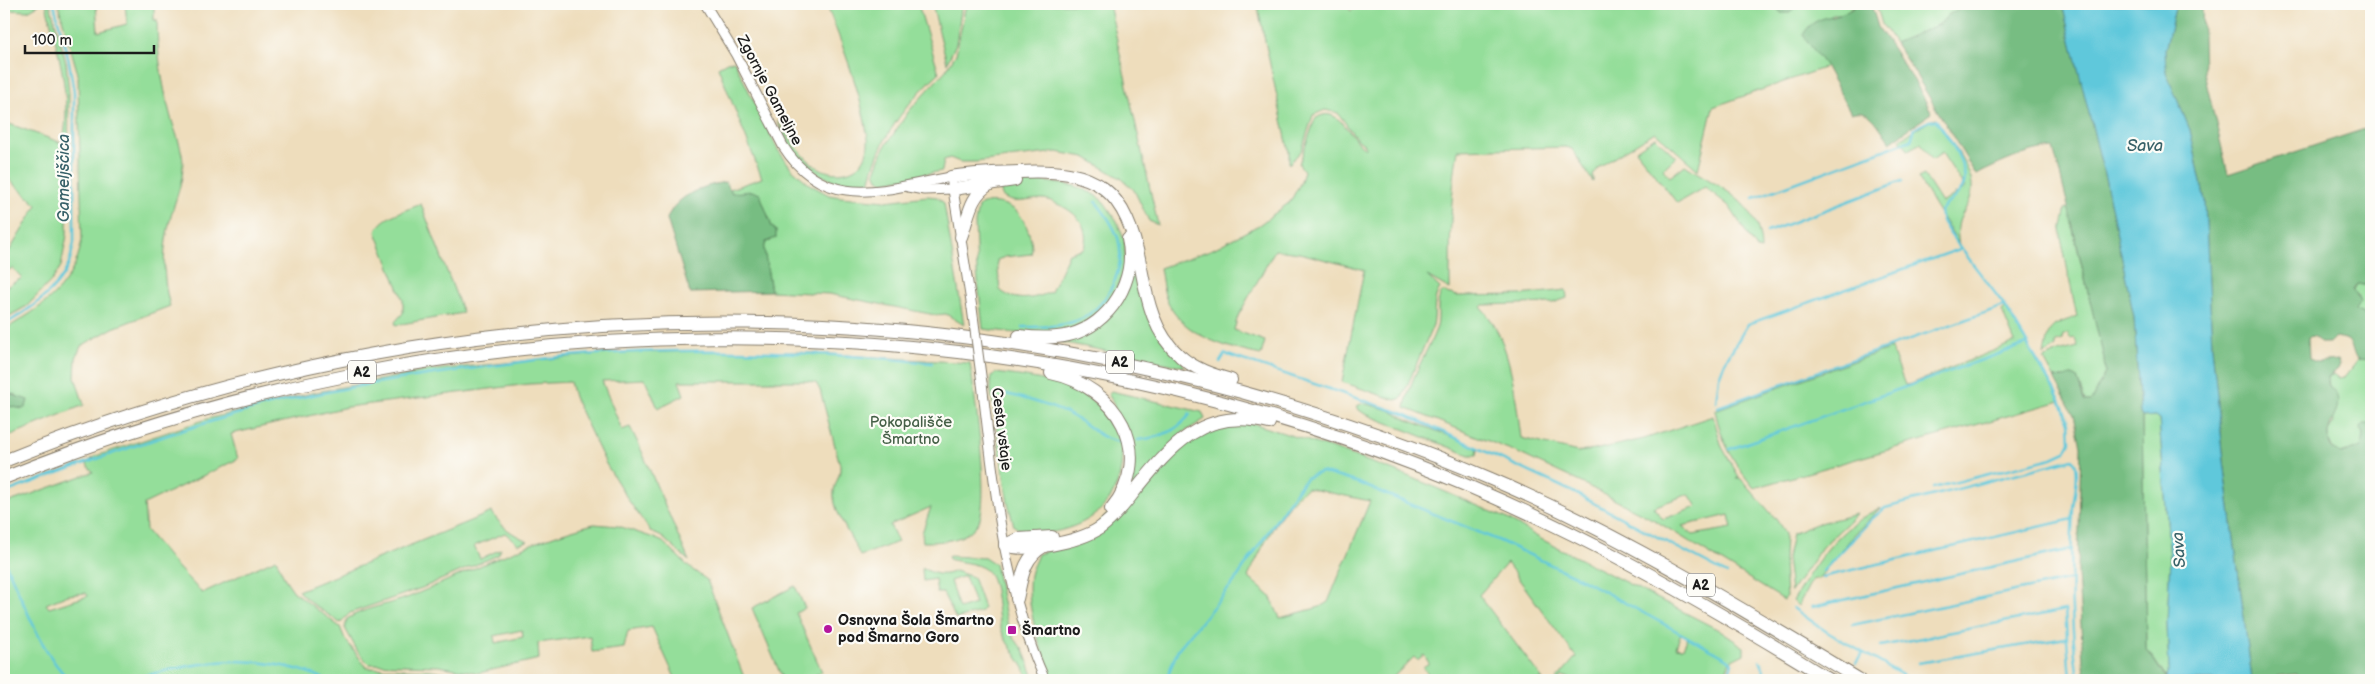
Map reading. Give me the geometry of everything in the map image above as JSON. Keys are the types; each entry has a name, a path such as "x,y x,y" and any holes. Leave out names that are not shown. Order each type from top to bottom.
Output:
{"highway":[{"path":"952,183 1054,171 1077,175 1099,186 1116,201 1130,224 1149,305 1155,322 1168,344 1192,365 1209,373 1249,385 1271,399"},
{"path":"952,183 992,183 1055,178 1074,181 1096,192 1109,202 1123,224 1129,243 1129,269 1123,287 1109,311 1097,322 1080,332 1046,338 996,333 966,336"},
{"path":"961,237 975,197 992,183"},
{"name":"A2","path":"4,461 110,422 222,388 338,361 454,340 586,327 712,321 854,326 966,336 1137,365 1271,399 1355,426 1443,459 1575,517 1691,579 1860,680"},
{"name":"A2","path":"4,478 98,442 241,399 392,366 505,350 615,340 687,337 782,338 901,345 1027,360 1169,388 1308,427 1429,470 1570,532 1692,597 1830,680"},
{"path":"1005,545 1018,538 1068,534 1093,524 1106,514 1119,498 1129,470 1130,455 1127,432 1110,405 1083,382 1044,371 1027,360"},
{"path":"1005,545 1019,549 1045,545 1079,538 1103,526 1169,451 1199,428 1217,422 1241,419 1256,420 1287,428 1308,427"},
{"path":"1017,599 1026,563 1035,551 1045,545"}],"street":[{"name":"Zgornje Gameljne","path":"705,4 732,48 783,146 792,161 806,174 822,184 841,190 875,191 908,187 924,182 952,183"},
{"name":"Cesta vstaje","path":"952,183 972,308 1005,545 1017,599 1030,644 1045,680"}],"green space":[{"path":"4,4 40,4 28,11 7,10 4,9"},
{"path":"46,4 50,4 66,63 69,94 67,235 61,266 53,279 27,306 4,319 4,288 22,278 13,268 4,272 4,245 10,250 37,205 4,175 4,122 62,143 65,127 65,91 59,55"},
{"path":"58,4 96,4 98,32 127,24 125,4 154,4 154,20 157,20 162,79 170,114 182,152 183,165 181,182 165,246 165,282 170,306 113,328 81,346 76,358 75,377 84,405 4,438 4,405 23,409 16,395 4,392 4,330 43,304 64,284 78,257 82,240 78,74"},
{"path":"831,4 918,4 939,73 915,97 895,123 879,152 869,184 865,185 834,181 810,168 792,148 777,121 805,157 823,170 834,173 851,171 862,163 866,155 868,139 862,107 849,63 827,6"},
{"path":"932,4 962,4 956,44 947,63"},
{"path":"966,4 1109,4 1158,225 1149,221 1134,190 1122,179 1085,157 1057,152 976,162 960,162 950,158 944,160 942,171 884,182 878,179 875,172 884,148 909,111 946,70 956,54"},
{"path":"1257,4 1345,4 1351,11 1357,4 1773,4 1781,13 1797,4 1857,4 1842,14 1831,14 1826,67 1713,107 1698,170 1655,132 1599,167 1593,176 1593,182 1572,149 1566,147 1458,150 1450,236 1450,289 1427,276 1440,288 1435,301 1433,325 1402,398 1395,400 1342,382 1364,270 1300,253 1275,250 1238,316 1234,330 1265,341 1261,355 1234,349 1195,332 1174,313 1167,301 1160,268 1213,249 1259,225 1290,202 1301,182 1304,171 1299,164 1315,119 1323,115 1337,118 1365,148 1365,145 1357,139 1338,113 1325,110 1313,115 1302,150 1289,164 1289,152"},
{"path":"1773,4 1797,4 1790,13 1781,13"},
{"path":"1857,4 1871,4 1878,27 1915,82 1932,113 1890,142 1869,115 1858,112 1851,113 1826,67 1803,35 1808,27 1815,22 1851,9"},
{"path":"1876,4 1967,4 1948,15 1940,24 1895,43 1882,24"},
{"path":"1967,4 2062,4 2106,182 2134,317 2140,413 2142,417 2146,648 2167,680 2084,680 2078,572 2081,446 2074,415 2054,378 2072,376 2077,378 2084,401 2091,401 2105,373 2104,358 2053,148 2023,155 1976,175 1895,43 1940,24 1948,15"},
{"path":"2176,4 2202,4 2204,73 2228,174 2371,127 2371,286 2357,284 2353,289 2360,302 2355,310 2371,317 2371,361 2357,360 2351,344 2342,338 2335,337 2329,343 2320,343 2314,336 2308,337 2309,359 2317,362 2338,360 2340,364 2338,369 2328,377 2328,385 2337,396 2338,402 2328,433 2332,449 2341,454 2361,447 2363,435 2361,428 2364,424 2371,424 2371,680 2300,680 2297,674 2277,676 2277,680 2252,680 2224,461 2212,347 2205,201 2190,130 2166,73 2165,50"},
{"path":"734,61 778,150 792,169 809,184 829,195 841,197 886,201 927,196 937,197 944,203 964,325 946,314 935,315 829,294 771,291 764,249 766,242 771,241 772,232 769,218 766,212 745,192 732,193 730,189 762,178 718,67 727,62"},
{"path":"1935,118 1959,153 1969,172 1971,182 1970,198 1958,226 1959,245 1918,178 1924,175 1942,203 1965,188 1942,153 1932,160 1921,143 1908,150 1900,139"},
{"path":"1655,137 1676,157 1663,169 1670,177 1685,165 1724,189 1746,208 1754,219 1759,233 1761,250 1757,249 1729,206 1705,187 1677,203 1636,150"},
{"path":"1042,181 1075,186 1094,194 1104,202 1117,221 1125,242 1125,271 1107,308 1077,329 1032,335 983,329 977,272 975,223 978,207 991,203 1002,204 1011,208 1019,213 1028,231 1032,244 1031,254 1005,257 997,260 1000,290 1012,297 1031,298 1051,292 1069,253 1084,248 1085,233 1083,227 1076,216 1064,207 1043,199 1011,201 1002,196 1000,188 1020,183"},
{"path":"726,182 732,193 752,191 760,194 772,227 776,230 776,238 766,242 764,249 771,291 690,293 667,219 676,204 683,198 700,189"},
{"path":"421,204 463,313 396,325 395,322 403,313 403,300 376,232 379,226 389,218"},
{"path":"2070,208 2073,230 2104,358 2105,373 2091,401 2085,401 2077,378 2072,376 2054,378 2044,359 2058,352 2078,347 2075,338 2070,339 2068,333 2062,336 2063,340 2056,342 2056,347 2044,355 2047,338 2052,328 2055,325 2077,317 2061,237 2065,209"},
{"path":"1134,264 1143,297 1185,367 1061,342 1093,329"},
{"path":"2357,284 2371,286 2371,317 2354,310 2359,297 2353,293"},
{"path":"1566,290 1567,298 1553,303 1483,305 1481,307 1491,321 1506,352 1514,387 1521,438 1578,452 1644,439 1713,416 1722,447 1739,477 1736,479 1740,478 1776,519 1785,533 1786,597 1784,600 1656,521 1584,484 1516,452 1405,408 1410,387 1437,327 1438,305 1442,292 1458,296 1520,295","holes":["1689,494 1697,507 1663,519 1653,507","1729,515 1732,528 1693,535 1682,526"]},
{"path":"2006,307 2060,401 1754,488 1729,452 1715,410 1891,348 1905,385 1911,384 2015,342 2002,311"},
{"name":"Pokopališče Šmartno","path":"798,352 970,363 978,421 982,471 982,512 978,523 961,537 946,541 923,542 922,533 931,507 890,525 898,542 860,556 836,507 834,491 840,472 840,465 820,390 816,383 808,381 679,381 684,395 658,408 645,379 602,381 622,430 630,427 639,445 689,561 662,537 651,532 631,504 606,464 574,397 570,382 529,384 347,407 231,434 238,459 144,504 146,530 202,593 276,559 285,579 294,592 340,627 345,639 367,668 431,670 450,673 441,680 4,680 4,504 93,472 87,465 96,456 207,419 312,393 431,370 612,353","holes":["86,593 88,596 49,608 46,604 68,595"]},
{"path":"2365,359 2371,361 2371,424 2363,435 2362,447 2341,454 2333,449 2328,438 2328,432 2333,424 2328,377 2334,374 2339,378 2344,377 2357,360"},
{"path":"996,373 1040,380 1068,388 1094,402 1113,421 1120,439 1122,451 1119,477 1113,494 1103,507 1091,517 1060,531 1042,534 1024,535 1023,532 1014,526 1008,504 990,384 991,376"},
{"path":"1111,391 1202,412 1205,419 1181,434 1132,489 1129,486 1133,470 1113,402 1108,394"},
{"path":"4,392 28,400 26,407 23,409 4,405"},
{"path":"1363,403 1389,410 1408,420 1473,445 1478,450 1477,455 1469,455 1365,414 1357,406"},
{"path":"2155,416 2159,419 2170,558 2167,624 2169,670 2166,677 2146,648 2142,417"},
{"path":"1252,423 1343,452 1413,478 1506,518 1541,539 1717,629 1744,647 1744,654 1730,661 1723,680 1577,680 1562,676 1560,680 1556,680 1576,657 1507,563 1479,595 1543,680 1433,680 1423,667 1429,663 1424,655 1417,660 1414,657 1390,680 1054,680 1039,643 1030,601 1030,575 1038,554 1078,542 1186,440 1228,424","holes":["1307,488 1370,501 1328,602 1320,607 1280,618 1270,596 1248,577 1281,516 1298,495","1681,633 1688,637 1683,648 1676,647"]},
{"path":"1880,508 1854,535 1819,578 1812,580 1798,606 1793,601 1829,547 1852,525"},
{"path":"492,512 507,530 528,541 518,544 505,533 474,546 480,559 501,549 498,555 422,588 350,613 340,623 298,591"},
{"path":"1857,514 1822,547 1791,592 1787,558 1792,534 1816,524"},
{"path":"594,524 618,526 663,542 690,568 707,580 745,680 676,680 652,627 628,631 624,648 592,652 590,636 538,643 539,659 479,673 439,666 369,664 358,652 345,628 347,619 354,615 409,597 523,548","holes":["522,630 523,637 495,643 494,636"]},
{"path":"948,556 986,558 995,564 1009,631 1023,650 1035,680 1028,680 1023,667 1001,629 995,589 990,575 982,567 949,559"},
{"path":"922,568 938,574 955,571 973,577 984,608 980,612 956,619 943,593 937,593 935,579 923,581","holes":["965,576 975,604 959,609 950,581"]},
{"path":"795,586 805,608 796,613 822,672 804,680 783,680 752,608"}],"water":[{"name":"Sava","path":"2062,4 2176,4 2165,50 2166,73 2190,130 2205,201 2212,347 2224,461 2252,680 2167,680 2166,677 2169,669 2167,624 2170,558 2159,419 2155,416 2142,417 2140,413 2134,317 2106,182"}],"waterway":[{"name":"Gameljščica","path":"4,325 31,307 57,284 68,266 74,243 74,92 69,62 54,4"},
{"path":"1754,198 1911,140 1915,128 1929,121 1936,120 1952,144 1962,163 1964,181 1960,191 1940,211 1942,221 2005,306 2060,400 2069,423 2070,442 2065,452 2052,458 1933,488"},
{"path":"1767,232 1902,181"},
{"path":"1023,327 1057,326 1076,321 1087,316 1096,308 1112,287 1117,275 1119,262 1118,238 1106,215 1096,202"},
{"path":"1716,402 1719,377 1726,360 1748,324 1960,249"},
{"path":"1718,407 2004,306"},
{"path":"1730,449 2027,344"},
{"path":"4,493 131,447 261,407 336,390 437,373 566,356 669,351 800,353 932,363"},
{"path":"1220,362 1225,354 1404,414 1569,490 1727,574"},
{"path":"1007,394 1062,411 1108,439 1122,442"},
{"path":"1138,440 1167,433 1180,425 1190,414"},
{"path":"1823,571 1873,518 1885,508 2073,459 2077,469 2077,476 2073,508 2071,594 2073,638 2078,680"},
{"path":"1166,680 1178,649 1234,582 1306,478 1321,472 1356,482 1500,541 1583,580 1728,659 1732,663 1727,680"},
{"path":"1822,577 2073,519"},
{"path":"1812,607 2072,549"},
{"path":"4,561 41,641 50,656 70,680"},
{"path":"1852,625 2072,579"},
{"path":"1793,608 1827,632 1911,680"},
{"path":"1881,646 2065,610 2070,680"},
{"path":"1918,663 2066,638"},
{"path":"1856,663 1863,653"},
{"path":"130,680 184,667 229,661 273,664 302,671 326,680"},
{"path":"1760,661 1764,670 1762,680"},
{"path":"1764,677 1770,680"}],"place":[{"name":"Osnovna Šola Šmartno pod Šmarno Goro","path":"828,629"},
{"name":"Šmartno","path":"1012,630"}]}
